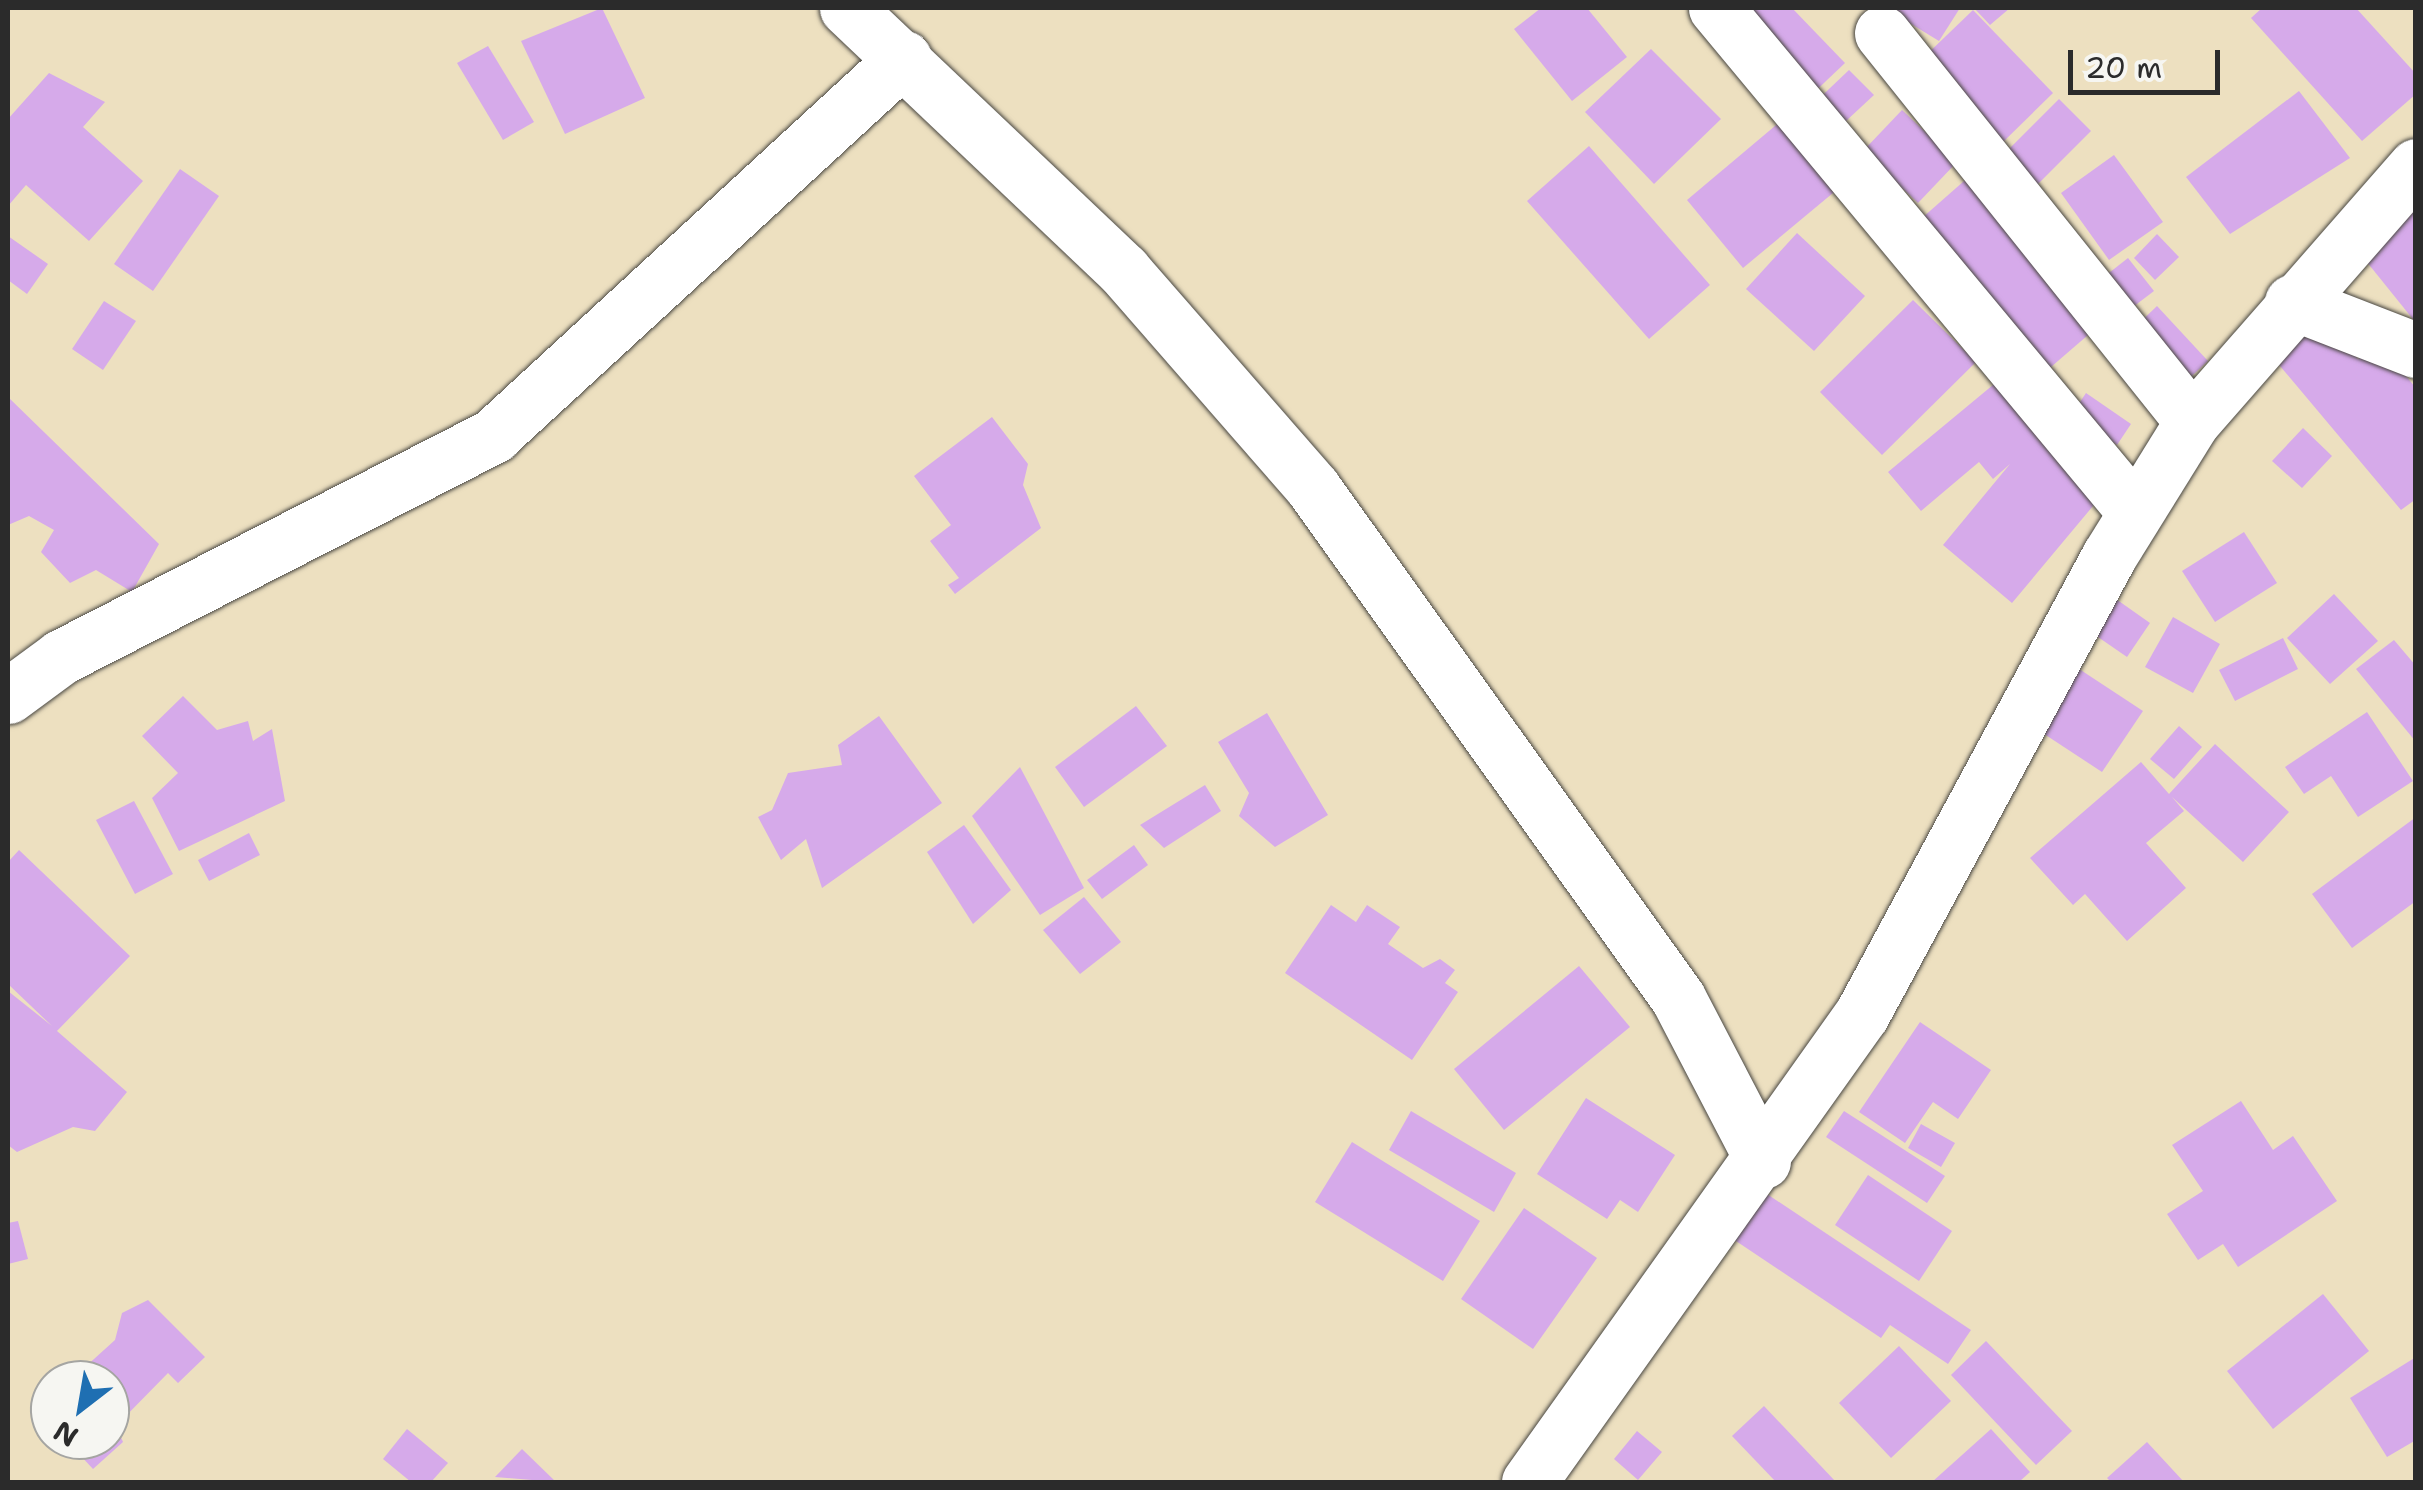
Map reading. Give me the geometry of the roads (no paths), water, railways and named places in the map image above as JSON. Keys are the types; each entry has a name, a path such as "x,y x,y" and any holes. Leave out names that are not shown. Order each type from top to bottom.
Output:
{"street":[{"path":"846,8 904,58 1124,270 1312,488 1678,998 1763,1162"},
{"path":"1716,8 2136,512"},
{"path":"1882,33 2192,422"},
{"path":"8,696 61,657 494,435 904,58"},
{"path":"1528,1482 1763,1162 1862,1014 2136,512 2192,422 2292,302 2416,166"},
{"path":"2292,302 2416,350"}]}
